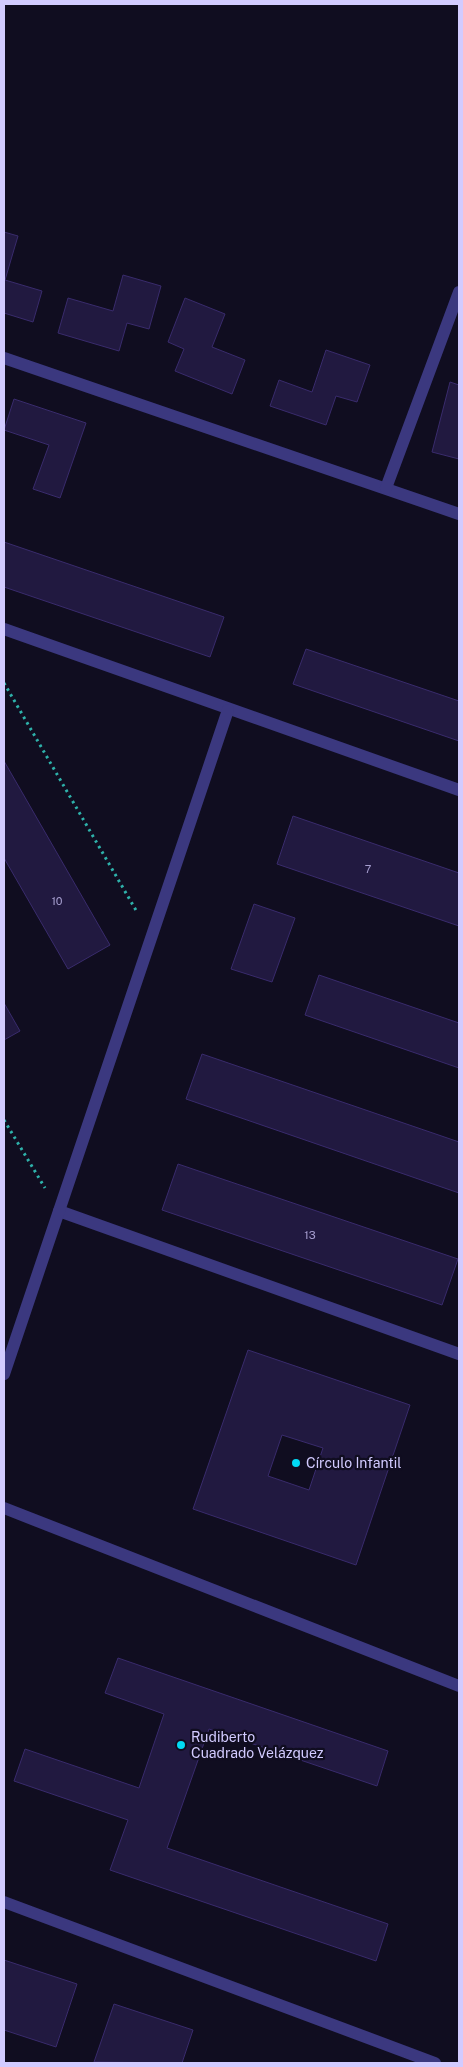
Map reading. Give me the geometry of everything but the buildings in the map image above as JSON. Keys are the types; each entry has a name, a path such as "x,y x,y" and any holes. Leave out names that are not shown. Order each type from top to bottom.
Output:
{"street":[{"path":"386,488 459,292"},
{"path":"4,358 459,514"},
{"path":"4,629 228,710 459,790"},
{"path":"4,1374 228,710"},
{"path":"59,1211 459,1354"},
{"path":"4,1508 459,1686"},
{"path":"4,1902 435,2063"}],"path":[{"path":"4,684 152,936"},
{"path":"4,1120 59,1211"}],"place":[{"name":"Círculo Infantil","path":"296,1463"},
{"name":"Rudiberto Cuadrado Velázquez","path":"181,1745"}]}
